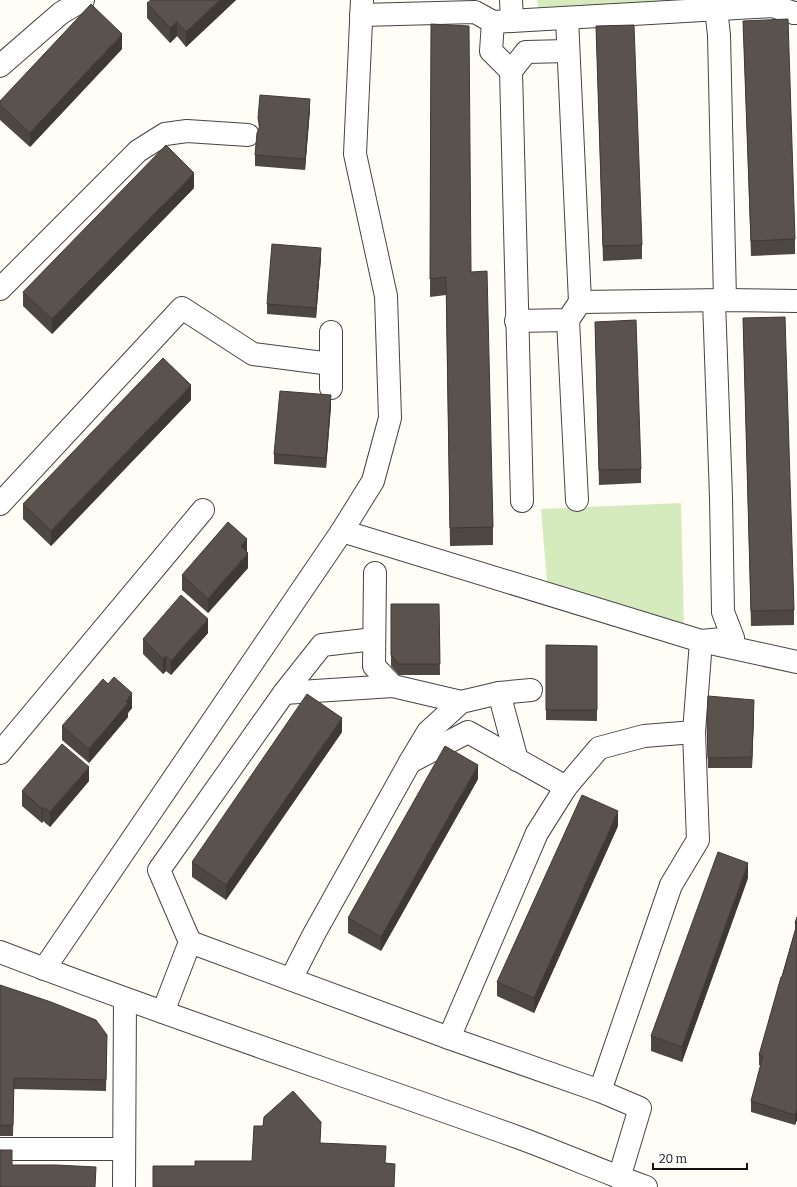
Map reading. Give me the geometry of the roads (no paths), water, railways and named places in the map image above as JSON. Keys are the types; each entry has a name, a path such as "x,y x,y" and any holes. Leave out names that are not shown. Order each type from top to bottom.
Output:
{"street":[{"path":"0,66 61,13 83,0"},
{"path":"44,969 342,531 373,481 390,418 386,296 355,154 362,7 567,18 716,5 773,6 797,13"},
{"path":"701,641 733,638 723,612 719,301 719,35 716,5"},
{"path":"505,14 491,51 511,71"},
{"path":"567,18 577,500"},
{"path":"522,501 516,321 511,71 526,52 568,51"},
{"path":"0,289 138,151 165,134 187,131 248,135"},
{"path":"516,321 574,311 719,301 797,301"},
{"path":"0,504 182,308 253,354 331,364"},
{"path":"331,332 331,388"},
{"path":"0,753 204,510"},
{"path":"342,531 701,641 797,662"},
{"path":"375,573 374,666 393,686"},
{"path":"163,1012 190,942 159,870 284,693 322,645 374,639"},
{"path":"600,1091 672,885 698,840 694,732 701,641"},
{"path":"284,693 393,686 461,702 499,693 531,690"},
{"path":"499,693 517,760"},
{"path":"291,979 314,934 428,732 461,702"},
{"path":"410,762 468,732 566,787"},
{"path":"449,1038 537,833 566,787 599,748 644,736 694,732"},
{"path":"190,942 449,1038 600,1091 640,1108 619,1178"},
{"path":"0,952 125,999 512,1135 619,1178 646,1187"},
{"path":"124,1187 125,999"},
{"path":"0,1149 124,1149"}]}
